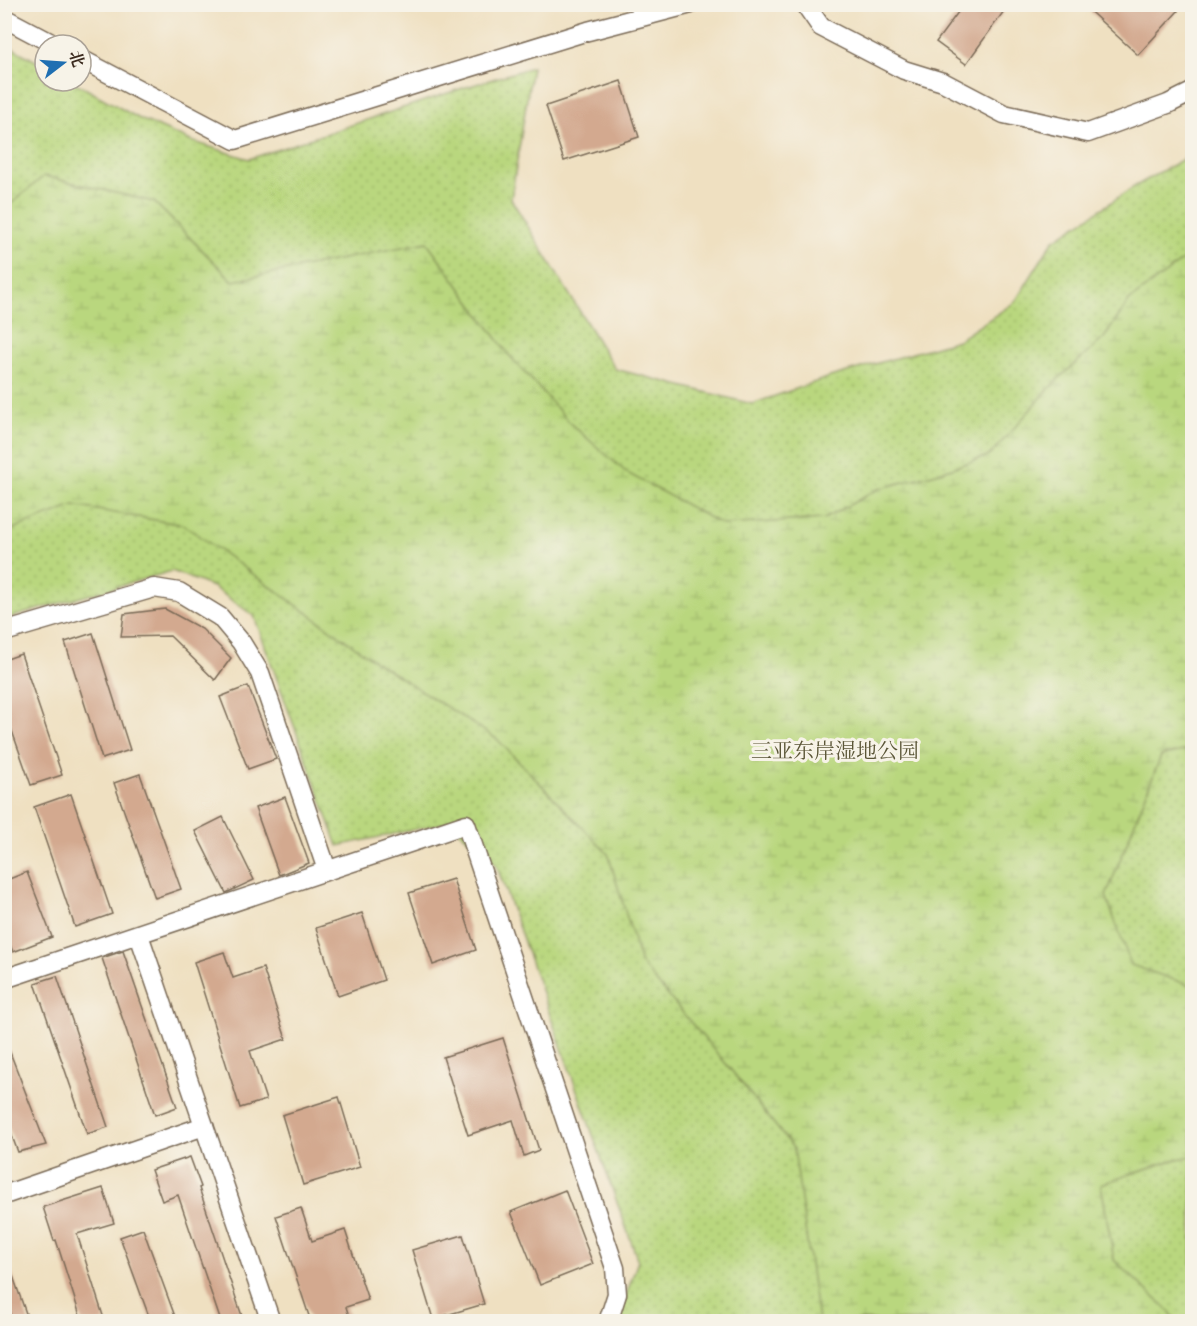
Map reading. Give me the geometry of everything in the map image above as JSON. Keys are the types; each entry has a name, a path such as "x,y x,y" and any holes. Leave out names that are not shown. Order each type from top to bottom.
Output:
{"street":[{"path":"93,65 235,140 588,31 691,4"},
{"path":"805,4 821,27 904,70 943,82 1004,114 1077,131 1088,133 1168,104 1192,92"},
{"path":"4,18 33,33"},
{"path":"4,632 154,588 179,592 220,617 241,642 260,673 327,870"},
{"path":"4,979 466,824 615,1268 617,1294 608,1322"},
{"path":"139,934 271,1322"},
{"path":"4,1196 204,1126"}],"green space":[{"name":"三亚东岸湿地公园","path":"5,44 33,59 33,93 93,93 138,118 191,141 249,159 532,67 511,199 615,369 752,404 830,377 958,340 1015,302 1053,241 1134,187 1192,154 1192,1321 617,1321 638,1261 496,864 449,822 338,846 254,616 213,587 172,571 5,619"},
{"name":"三亚东岸湿地公园","path":"44,176 154,202 233,281 427,242 509,355 572,425 627,473 723,525 824,519 878,489 990,455 1056,381 1104,338 1129,301 1192,253 1192,749 1161,756 1106,896 1131,965 1192,986 1192,1156 1101,1184 1114,1260 1170,1312 1176,1321 818,1321 794,1149 727,1065 641,964 608,854 497,739 379,664 184,525 74,506 5,532 5,209"}],"building":[{"path":"964,4 1009,4 966,64 936,42"},
{"path":"1082,4 1171,4 1178,11 1138,55"},
{"path":"621,81 639,137 564,161 546,106"},
{"path":"165,609 202,629 231,658 215,680 170,636 121,637 124,614"},
{"path":"93,633 130,750 102,759 65,642"},
{"path":"21,654 62,775 31,785 4,708 4,660"},
{"path":"248,686 276,759 248,769 220,697"},
{"path":"140,774 181,889 155,898 114,783"},
{"path":"71,794 112,914 75,927 34,807"},
{"path":"285,797 309,863 279,875 255,808"},
{"path":"223,817 254,880 226,893 195,831"},
{"path":"27,872 52,937 13,952 4,930 4,881"},
{"path":"453,879 476,950 433,965 409,893"},
{"path":"362,913 384,980 338,996 316,928"},
{"path":"123,951 177,1107 155,1115 102,958"},
{"path":"224,952 233,978 263,968 286,1039 250,1051 266,1100 240,1108 194,962"},
{"path":"57,976 108,1127 87,1134 35,983"},
{"path":"4,1037 46,1145 18,1152 4,1115"},
{"path":"503,1038 539,1150 524,1156 513,1120 468,1135 443,1057"},
{"path":"339,1097 360,1167 303,1185 282,1115"},
{"path":"190,1157 244,1322 221,1322 178,1195 162,1201 151,1170"},
{"path":"103,1188 114,1223 77,1234 105,1322 82,1322 43,1207"},
{"path":"565,1190 593,1264 540,1285 511,1212"},
{"path":"301,1208 312,1241 345,1230 368,1300 346,1307 351,1322 311,1322 276,1216"},
{"path":"143,1229 177,1322 151,1322 120,1237"},
{"path":"463,1235 484,1304 433,1319 412,1250"},
{"path":"4,1256 6,1256 29,1322 13,1322 4,1297"}]}
